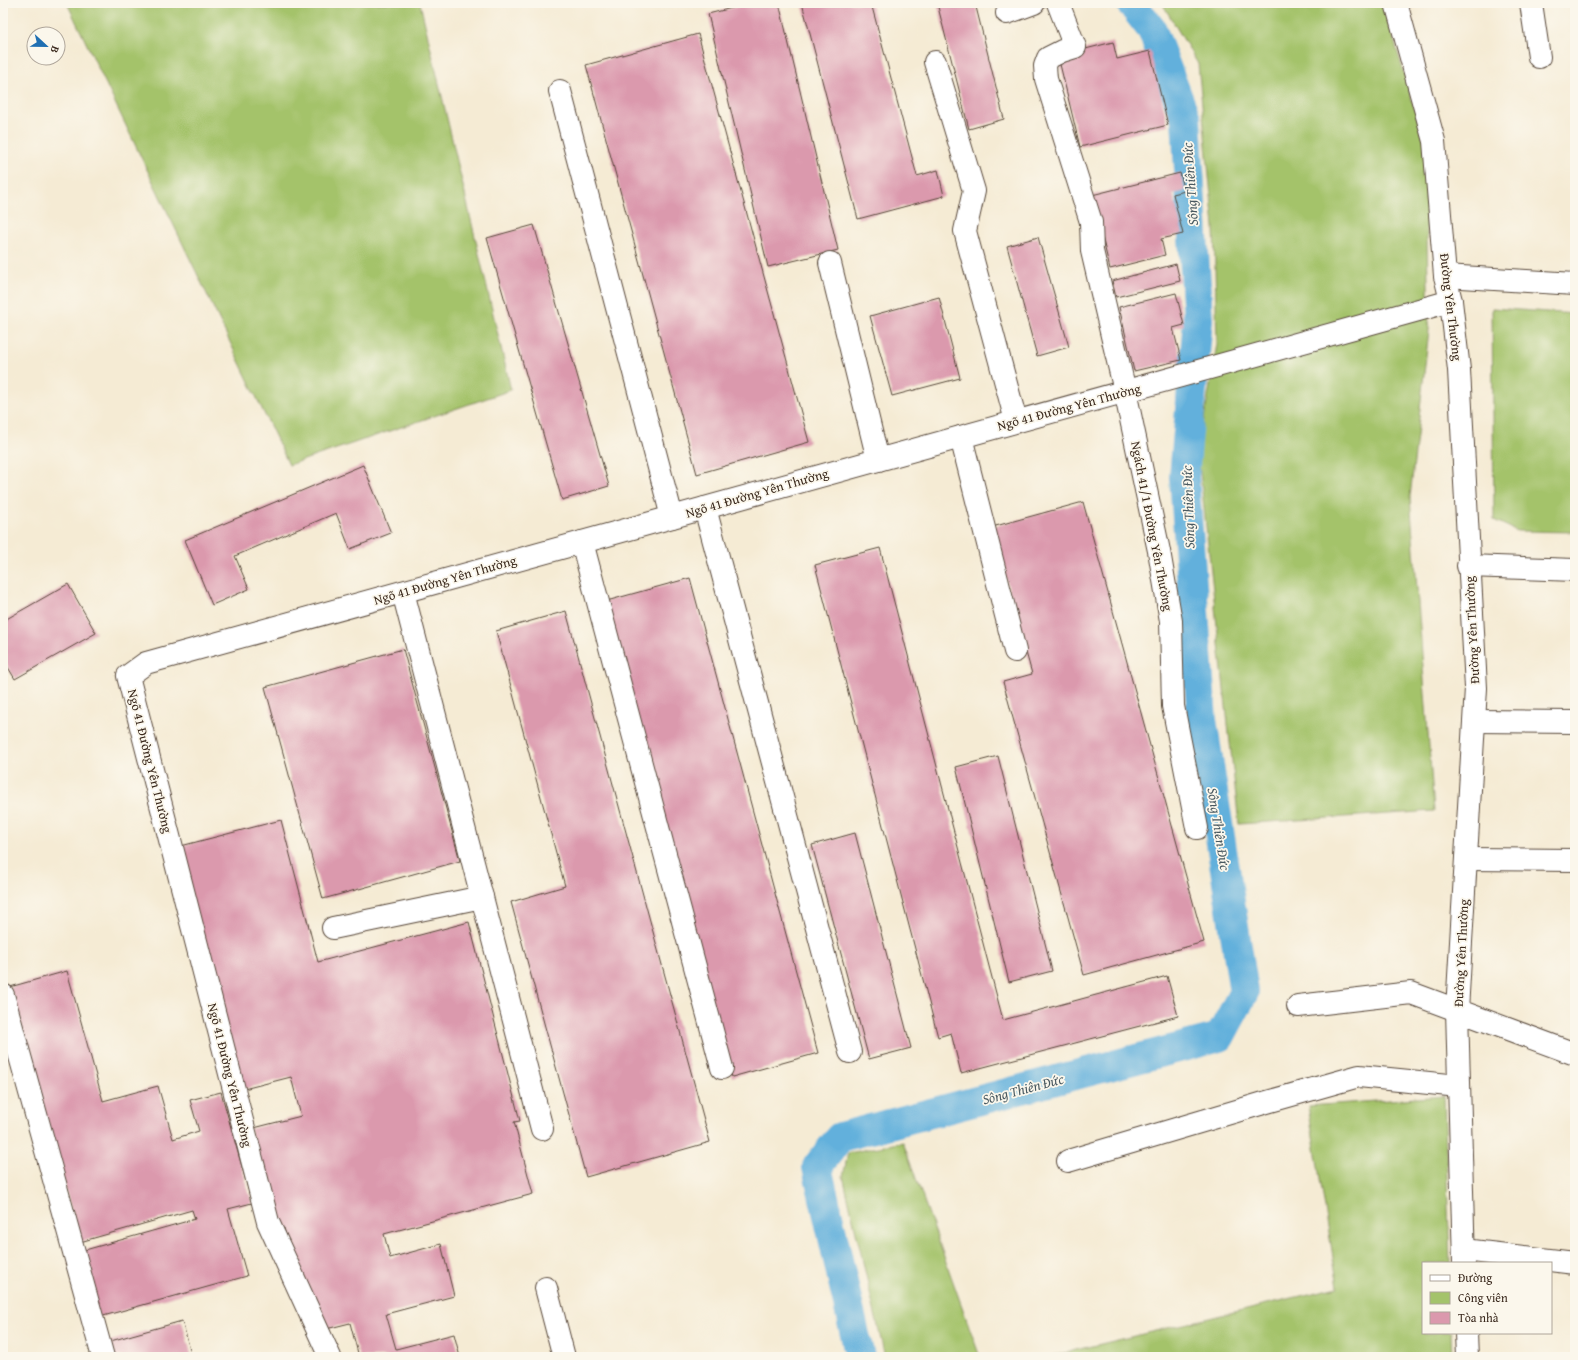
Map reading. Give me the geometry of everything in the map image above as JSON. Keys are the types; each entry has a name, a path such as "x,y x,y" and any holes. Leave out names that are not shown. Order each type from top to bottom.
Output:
{"street":[{"path":"1007,14 1034,3"},
{"name":"Ngách 41/1 Đường Yên Thường","path":"1058,3 1075,47 1062,51 1048,58 1045,66 1046,79 1091,222 1092,251 1125,391 1160,551 1171,621 1173,706 1196,828"},
{"name":"Đường Yên Thường","path":"1396,3 1434,141 1445,276 1451,300 1459,370 1468,566 1476,688 1457,1010 1464,1256"},
{"path":"1531,3 1539,57"},
{"path":"935,62 974,191 965,231 1016,421"},
{"path":"560,91 672,517"},
{"path":"830,263 878,460"},
{"path":"1445,276 1575,284"},
{"name":"Ngõ 41 Đường Yên Thường","path":"330,1357 268,1222 128,676 146,663 1451,300"},
{"path":"961,437 1015,651"},
{"path":"705,508 850,1052"},
{"path":"582,542 722,1068"},
{"path":"1468,566 1575,570"},
{"path":"403,592 542,1129"},
{"path":"1474,721 1575,722"},
{"path":"1466,859 1575,860"},
{"path":"333,928 482,897"},
{"path":"1298,1006 1411,993 1575,1054"},
{"path":"3,996 103,1357"},
{"path":"1068,1161 1359,1076 1459,1086"},
{"path":"1464,1256 1575,1263"},
{"path":"546,1288 564,1357"},
{"path":"1466,1334 1467,1357"}],"green space":[{"path":"67,3 420,3 511,390 289,465"},
{"path":"1162,3 1383,3 1425,144 1429,330 1410,497 1434,811 1239,824 1198,454 1217,344 1214,227 1198,64"},
{"path":"1492,308 1575,314 1575,532 1517,531 1494,520"},
{"path":"1444,1096 1450,1262 1422,1262 1422,1334 1451,1334 1452,1357 1047,1357 1338,1287 1308,1106"},
{"path":"903,1142 980,1357 885,1357 843,1176 848,1153"}],"building":[{"path":"752,3 779,3 838,250 768,267 708,14"},
{"path":"802,3 871,3 917,176 938,170 944,196 858,219"},
{"path":"937,3 975,3 1004,119 969,129"},
{"path":"698,34 809,442 697,474 586,65"},
{"path":"1113,42 1117,59 1150,51 1168,125 1080,147 1058,56"},
{"path":"1180,173 1185,191 1173,194 1183,234 1161,239 1165,255 1110,269 1092,195"},
{"path":"534,225 609,486 562,500 487,238"},
{"path":"1038,237 1069,347 1037,356 1007,246"},
{"path":"1176,264 1180,281 1116,297 1112,281"},
{"path":"1176,293 1184,325 1173,328 1181,360 1134,371 1119,307"},
{"path":"939,297 960,378 892,396 870,316"},
{"path":"363,465 391,533 350,549 336,513 235,556 249,589 212,605 185,540"},
{"path":"1083,502 1204,942 1084,975 1003,682 1032,674 992,527"},
{"path":"880,548 1003,1020 1167,976 1178,1016 961,1073 951,1033 938,1037 815,565"},
{"path":"690,578 818,1053 732,1077 603,602"},
{"path":"68,584 96,633 15,679 3,659 3,621"},
{"path":"566,611 710,1142 586,1177 511,902 565,886 496,631"},
{"path":"403,649 460,861 323,899 265,687"},
{"path":"998,756 1052,971 1009,982 956,767"},
{"path":"281,820 318,962 469,922 520,1121 514,1122 533,1194 384,1234 390,1258 441,1244 454,1296 386,1314 396,1349 454,1334 460,1357 359,1357 350,1323 318,1331 298,1282 284,1228 276,1231 250,1129 301,1116 291,1077 240,1090 177,847"},
{"path":"855,833 911,1048 869,1059 812,845"},
{"path":"67,971 103,1101 158,1086 173,1139 199,1131 190,1100 221,1092 252,1203 228,1209 247,1276 96,1318 78,1252 195,1219 192,1210 80,1242 10,987"},
{"path":"182,1321 192,1357 111,1357 107,1342"}],"waterway":[{"name":"Sông Thiên Đức","path":"860,1357 817,1167 840,1137 1220,1037 1244,992 1202,720 1184,477 1198,320 1186,119 1152,30 1131,3"}]}
